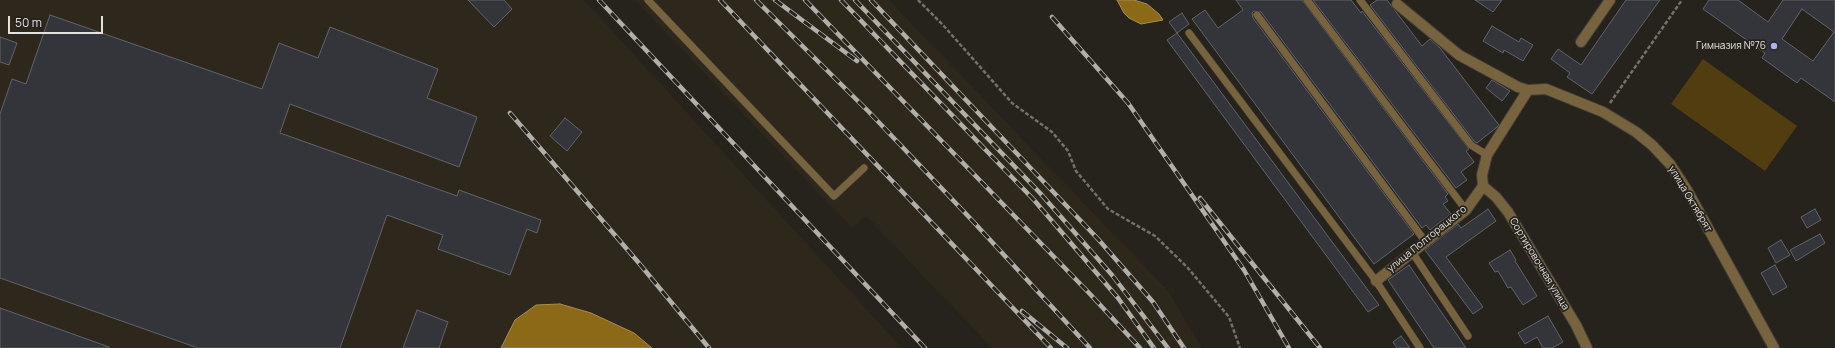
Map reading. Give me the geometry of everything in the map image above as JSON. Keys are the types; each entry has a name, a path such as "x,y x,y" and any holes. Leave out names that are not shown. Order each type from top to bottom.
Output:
{"street":[{"path":"1581,42 1610,0"},
{"name":"улица Октябрят","path":"1395,2 1459,54 1518,87 1528,90 1546,89 1604,112 1636,132 1670,164 1687,190 1774,348"},
{"path":"1483,186 1482,174 1487,155 1528,90"},
{"name":"улица Полторацкого","path":"1376,281 1466,210 1483,186"},
{"name":"Сортировочная улица","path":"1483,186 1496,196 1508,212 1576,325 1587,348"}],"lane":[{"path":"648,0 834,196 864,168"},
{"path":"1307,0 1466,210"},
{"path":"1360,0 1471,145 1487,155"},
{"path":"1257,15 1425,242"},
{"path":"1188,33 1376,281 1420,348"},
{"path":"1412,252 1468,336"}],"path":[{"path":"918,0 943,25 1012,103 1052,132 1068,150 1076,170 1108,209 1155,236 1187,267 1229,317 1240,348"},
{"path":"1604,112 1682,0"}],"shaded area":[{"path":"0,0 584,0 902,348 0,348"},
{"path":"635,0 889,0 1168,291 1202,348 992,348 866,216 852,228"},
{"path":"1117,0 1134,0 1147,4 1159,14 1163,20 1141,24 1129,18 1124,13"},
{"path":"1703,59 1797,126 1765,171 1671,104"},
{"path":"560,304 591,313 634,333 652,348 501,348 515,320 536,305"}],"building":[{"path":"468,0 504,0 512,9 494,27"},
{"path":"1236,0 1302,0 1448,194 1445,197 1448,201 1443,204 1451,214 1430,230 1426,225 1422,228 1261,12 1254,11 1252,13 1253,18 1414,234 1374,264 1192,19 1205,10 1218,28 1243,10"},
{"path":"1313,0 1351,0 1361,13 1362,11 1469,149 1466,151 1474,162 1461,172 1467,180 1456,188"},
{"path":"1377,0 1387,0 1422,46 1430,39 1440,48 1499,125 1496,128 1477,143 1474,141 1370,5"},
{"path":"1475,0 1502,0 1493,12"},
{"path":"1626,0 1660,0 1592,94 1567,77 1570,73 1551,59 1558,49 1581,65"},
{"name":"Гимназия №76","path":"1709,0 1738,0 1768,22 1783,0 1835,0 1835,102 1801,78 1797,83 1762,58 1765,53 1703,9","holes":["1802,9 1834,32 1813,61 1782,39"]},
{"path":"1182,13 1189,24 1177,33 1169,22"},
{"path":"50,15 262,89 279,43 318,58 330,27 438,69 427,98 477,117 459,167 290,104 280,133 457,196 459,190 541,220 537,233 527,229 510,275 438,249 443,235 387,215 340,348 198,348 0,278 0,114 12,79 26,84"},
{"path":"1492,26 1519,42 1521,38 1533,45 1523,61 1504,50 1503,53 1483,41"},
{"path":"1177,33 1379,305 1368,312 1167,40"},
{"path":"0,37 17,43 9,65 0,62"},
{"path":"1492,80 1510,91 1502,101 1486,88"},
{"path":"565,118 582,132 567,151 550,136"},
{"path":"1488,209 1496,221 1446,257 1483,307 1473,314 1425,250 1458,224 1461,228"},
{"path":"1815,209 1821,220 1807,228 1801,217"},
{"path":"1820,234 1825,243 1796,261 1790,250"},
{"path":"1781,240 1790,255 1776,263 1768,248"},
{"path":"1510,250 1516,260 1515,261 1537,296 1523,305 1511,287 1508,288 1498,271 1495,272 1489,263"},
{"path":"1409,265 1466,348 1434,348 1388,280"},
{"path":"1775,265 1787,287 1773,295 1761,273"},
{"path":"0,308 109,347 109,348 0,348"},
{"path":"417,310 448,322 439,348 403,348"},
{"path":"1548,316 1563,342 1552,348 1543,348 1537,337 1525,344 1518,333"},
{"path":"1401,336 1410,348 1397,348 1393,342"}],"railway":[{"path":"599,0 925,348"},
{"path":"720,0 1051,348"},
{"path":"756,0 869,112 1090,348"},
{"path":"775,0 857,61"},
{"path":"805,0 1090,294 1140,348"},
{"path":"841,0 1034,200 1118,298 1154,348"},
{"path":"855,0 1040,193 1112,275 1168,348"},
{"path":"871,0 1098,239 1153,302 1184,348"},
{"path":"1052,17 1128,103 1244,270 1289,348"},
{"path":"510,113 638,262 709,348"},
{"path":"1200,198 1320,348"},
{"path":"1022,311 1067,348"}],"place":[{"name":"Гимназия №76","path":"1774,46"}]}
